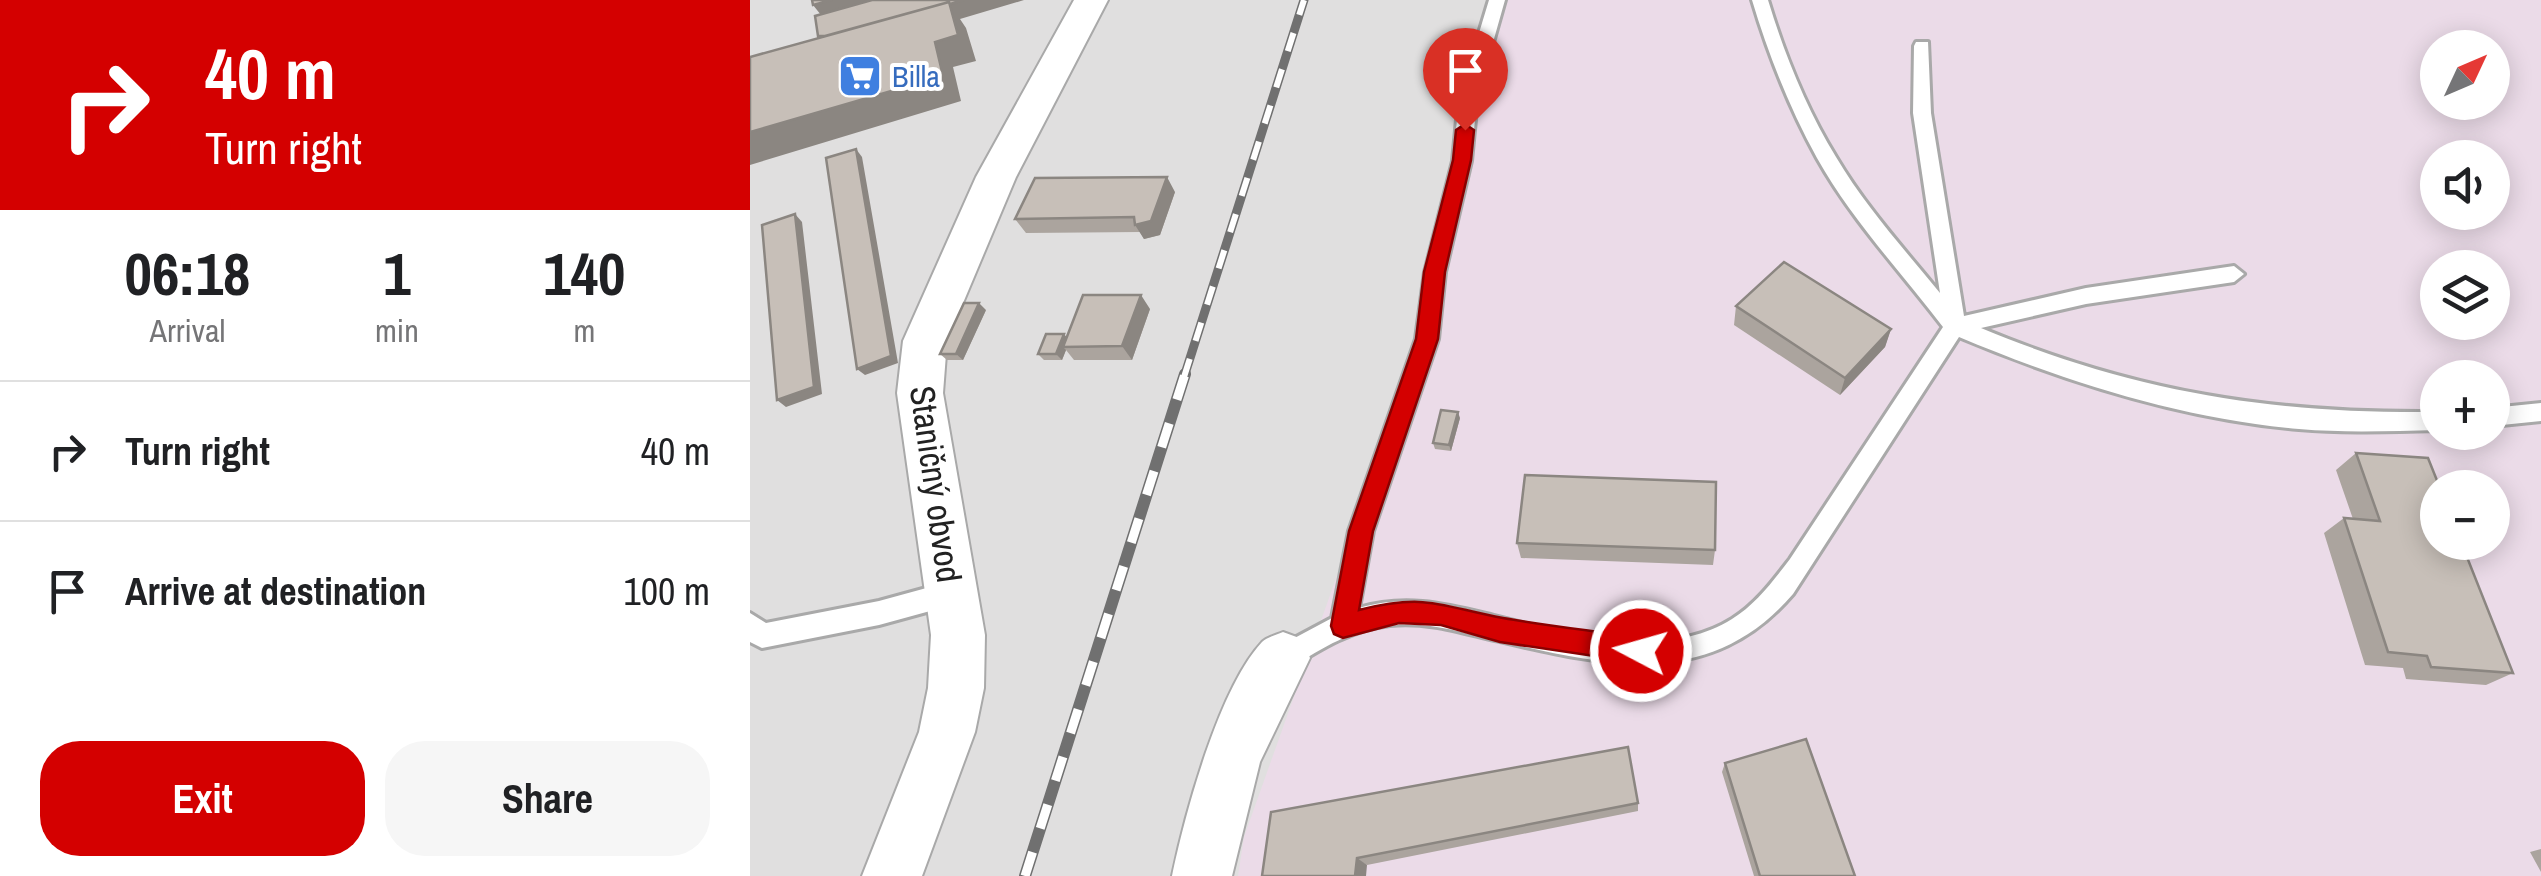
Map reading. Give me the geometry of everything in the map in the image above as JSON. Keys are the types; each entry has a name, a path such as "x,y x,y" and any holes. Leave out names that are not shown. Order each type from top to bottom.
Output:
{"street":[{"name":"Staničný obvod","path":"892,876 947,732 956,688 958,635 920,393 925,341 996,177 1090,0"},
{"path":"1202,876 1247,716 1283,658"}],"lane":[{"path":"1343,626 1361,531 1427,339 1434,272 1462,160 1468,99 1497,0"},
{"path":"1760,0 1773,43 1826,156 1862,210 1956,326 2022,356 2135,388 2256,414 2349,422 2420,421"},
{"path":"1283,658 1318,635 1399,612 1441,613 1500,630 1616,650 1665,651 1704,643 1740,629 1778,591 1816,538 1956,326 1922,113 1922,46"},
{"path":"1956,326 2086,296 2234,274"},
{"path":"2510,415 2541,412"},
{"path":"750,625 762,636 879,613 952,593"}],"shaded area":[{"path":"750,0 2541,0 2541,876 750,876"},
{"path":"1489,0 2541,0 2541,876 1238,876 1244,837 1409,373"}],"building":[{"path":"872,0 964,0 818,36 815,16"},
{"path":"949,2 958,35 935,42 943,76 750,132 750,57"},
{"path":"856,149 891,356 857,369 826,158"},
{"path":"1167,177 1151,221 1135,225 1134,217 1015,219 1035,178"},
{"path":"795,214 814,387 777,400 762,225"},
{"path":"1784,262 1891,329 1845,378 1736,306"},
{"path":"1083,295 1141,295 1122,346 1063,347"},
{"path":"964,303 979,303 956,354 940,354"},
{"path":"1046,334 1064,334 1056,354 1038,354"},
{"path":"1441,410 1458,412 1449,445 1433,443"},
{"path":"2356,453 2428,458 2433,470 2420,470 2420,560 2468,560 2513,673 2431,667 2427,656 2388,652 2344,518 2380,521"},
{"path":"1525,475 1716,482 1715,550 1517,543"},
{"path":"1806,739 1855,876 1760,876 1725,763"},
{"path":"1628,747 1638,803 1357,858 1355,876 1262,876 1271,812"}],"railway":[{"path":"1184,377 1304,0"},
{"path":"1025,876 1185,374"}],"place":[{"name":"Billa","path":"860,76"}],"route":[{"path":"1465,130 1462,160 1434,272 1427,339 1361,531 1343,626 1399,612 1441,613 1500,630 1641,651"}]}
